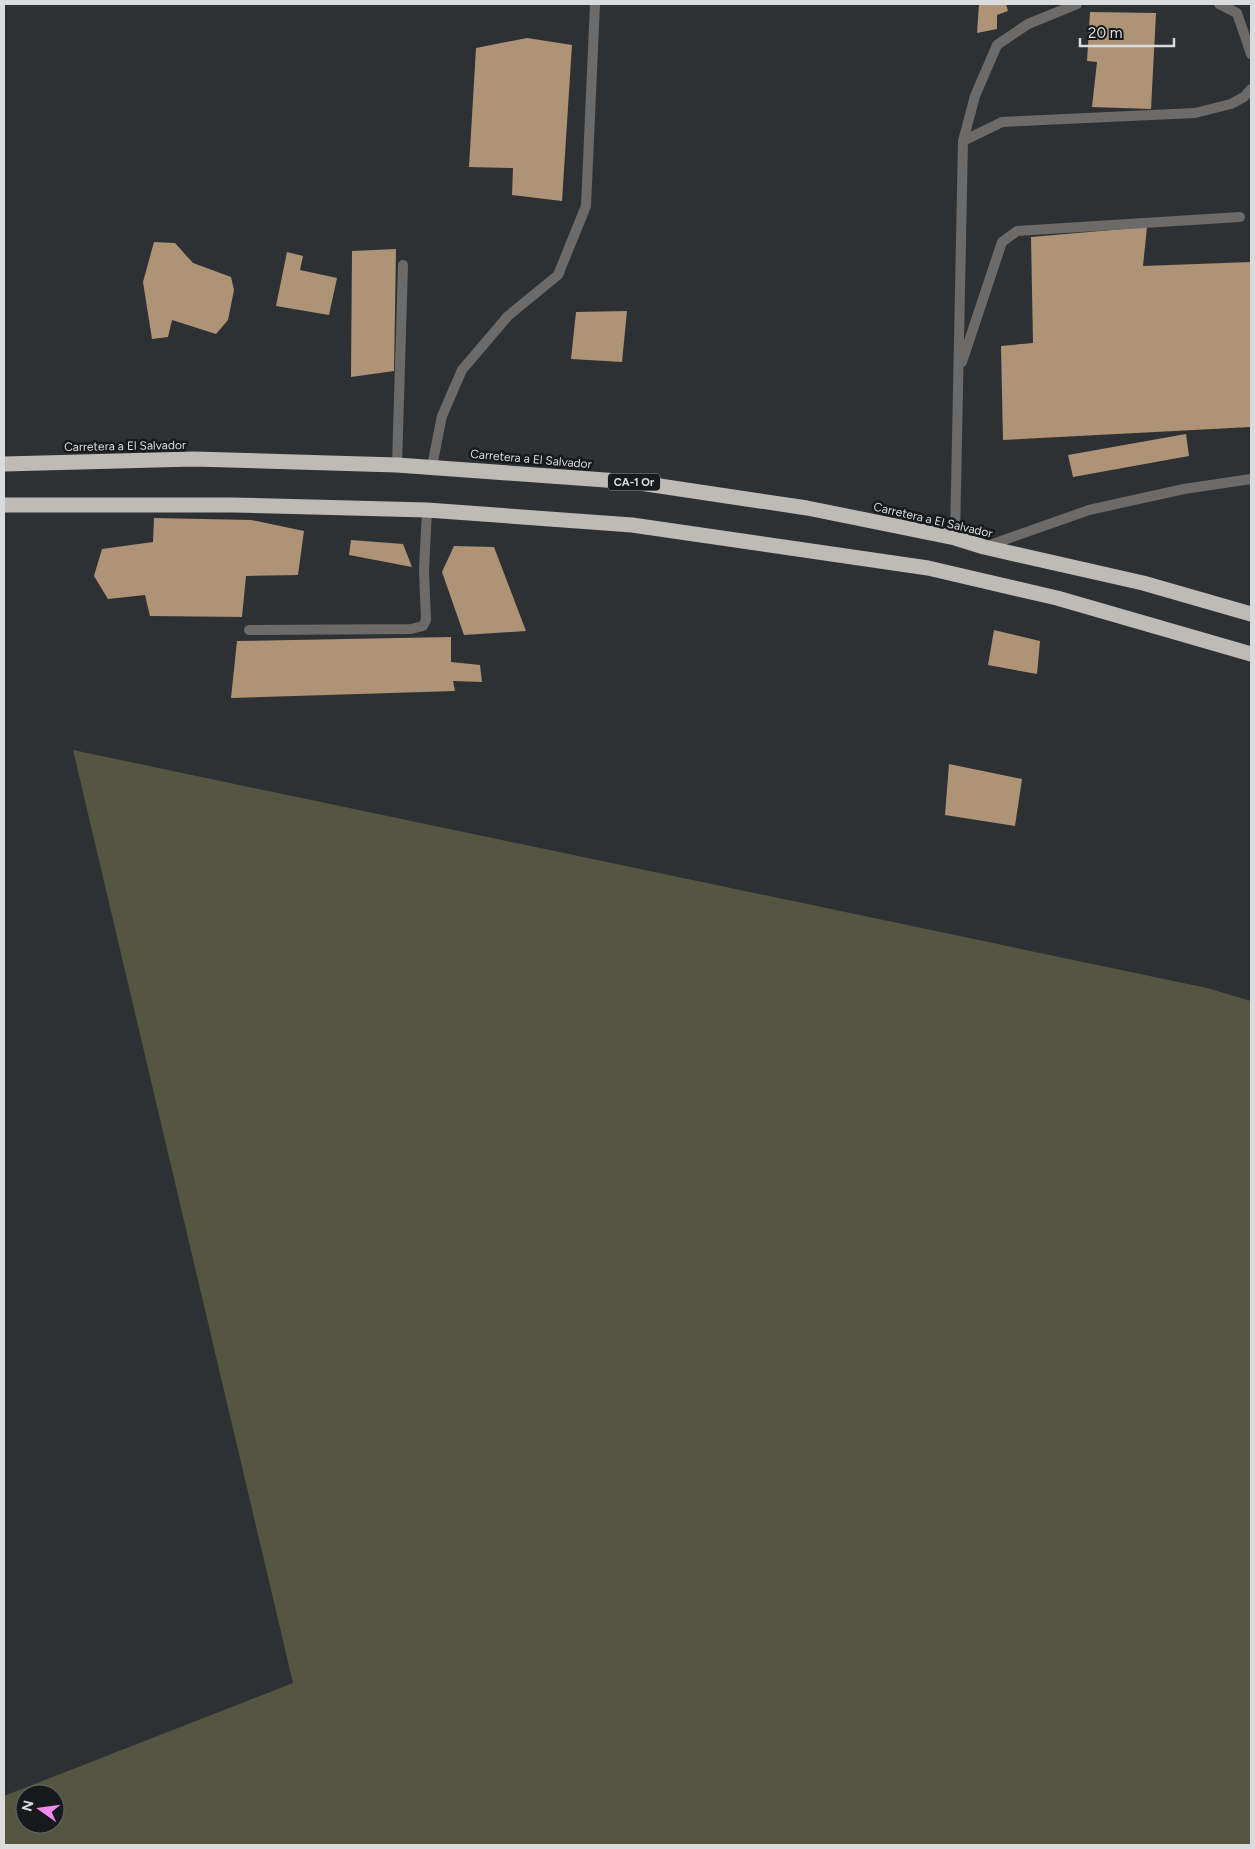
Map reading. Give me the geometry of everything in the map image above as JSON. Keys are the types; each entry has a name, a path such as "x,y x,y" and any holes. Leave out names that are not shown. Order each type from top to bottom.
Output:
{"highway":[{"name":"Carretera a El Salvador","path":"4,464 194,460 432,466 633,482 807,508 956,538 984,547 1143,583 1251,614"},
{"path":"4,505 233,505 427,510 632,525 928,568 1057,598 1251,654"}],"street":[{"path":"432,466 442,416 462,370 508,316 558,275 586,206 595,4"},
{"path":"956,538 963,141 975,96 997,45 1028,24 1077,4"},
{"path":"1218,4 1237,13 1251,54"},
{"path":"963,141 1002,122 1195,113 1232,104 1244,97 1251,89"},
{"path":"959,372 1002,242 1017,231 1240,217"},
{"path":"397,465 403,265"},
{"path":"984,547 1089,510 1184,489 1251,479"},
{"path":"250,630 411,629 423,626 426,620 424,570 427,510"}],"green space":[{"path":"73,750 1207,988 1251,1001 1251,1845 4,1845 4,1796 15,1792 15,1834 65,1834 65,1784 35,1784 293,1683"}],"building":[{"path":"979,4 1006,4 1008,11 997,15 997,29 977,33"},
{"path":"1090,12 1156,13 1151,109 1092,107 1097,62 1087,61"},
{"path":"527,38 572,45 562,201 512,195 513,168 469,167 476,48"},
{"path":"1147,227 1143,266 1251,262 1251,427 1003,440 1001,346 1033,343 1031,237"},
{"path":"154,242 175,243 193,263 231,277 234,290 228,320 216,334 172,320 168,337 152,339 143,282"},
{"path":"396,249 394,371 351,377 352,251"},
{"path":"287,252 303,256 300,270 337,278 329,315 276,306"},
{"path":"627,311 622,362 571,359 576,312"},
{"path":"1186,434 1189,456 1073,477 1068,455"},
{"path":"154,518 251,520 304,531 298,575 246,576 242,617 150,616 145,595 108,599 94,576 102,549 153,542"},
{"path":"351,540 403,544 412,567 349,555"},
{"path":"454,546 494,547 526,631 464,635 442,572"},
{"path":"994,630 1040,641 1037,674 988,665"},
{"path":"451,637 451,662 480,665 482,682 453,681 455,691 231,698 237,641"},
{"path":"949,764 1022,779 1015,826 945,815"}]}
